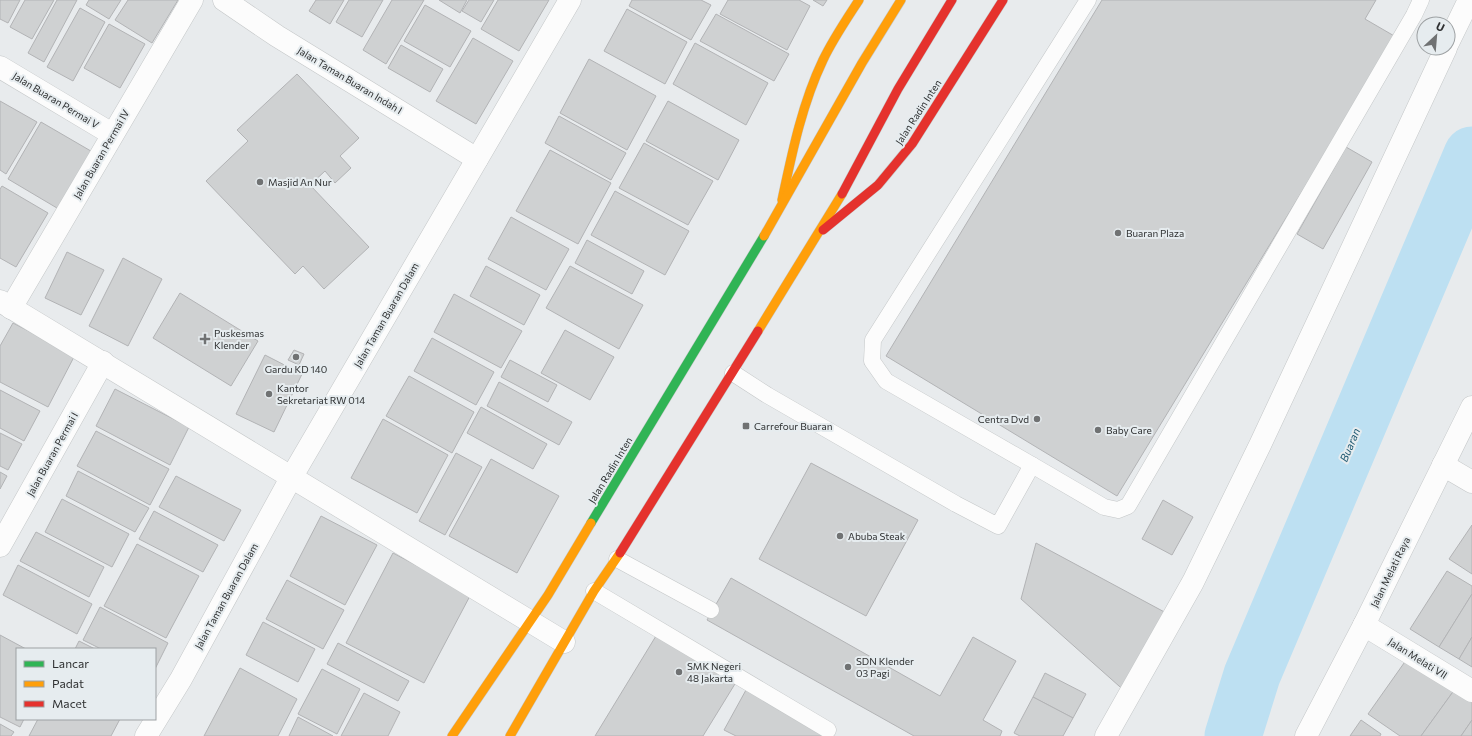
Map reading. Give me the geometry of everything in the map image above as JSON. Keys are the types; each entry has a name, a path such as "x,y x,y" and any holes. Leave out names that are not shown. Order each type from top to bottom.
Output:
{"main road":[{"name":"Jalan Radin Inten","path":"779,211 800,120 819,68 831,44 859,0"},
{"name":"Jalan Radin Inten","path":"452,736 530,622 779,211 862,63 901,0"},
{"name":"Jalan Radin Inten","path":"510,736 594,591 617,559 733,373 815,237 837,204 898,89 952,0"},
{"name":"Jalan Radin Inten","path":"815,237 878,185 912,144 1002,0"}],"street":[{"name":"Jalan Buaran Permai IV","path":"5,305 112,134 192,0"},
{"name":"Jalan Taman Buaran Indah I","path":"224,0 277,36 477,159"},
{"name":"Jalan Taman Buaran Dalam","path":"156,720 181,679 291,478 570,0"},
{"path":"1456,27 1469,0"},
{"path":"1106,736 1193,582 1280,403 1442,56"},
{"name":"Jalan Buaran Permai V","path":"0,66 112,134"},
{"path":"5,305 103,362 291,478 564,642"},
{"name":"Jalan Buaran Permai I","path":"0,546 103,362"},
{"name":"Jalan Melati Raya","path":"1306,736 1472,408"},
{"path":"1443,465 1472,482"},
{"name":"Jalan Melati VII","path":"1364,624 1472,691"},
{"name":"Jalan Taman Buaran Dalam","path":"146,736 156,720"}],"lane":[{"path":"1088,0 874,340 872,361 886,381 1104,507 1118,510 1128,506 1414,15 1421,0"},
{"path":"733,373 789,408 956,504 998,526 1032,465"},
{"path":"617,559 711,610"},
{"path":"594,591 828,730"}],"building":[{"path":"0,0 20,0 8,23 0,19"},
{"path":"25,0 54,0 32,39 10,27"},
{"path":"57,0 77,0 44,62 28,53"},
{"path":"89,0 121,0 109,19 86,5"},
{"path":"128,0 178,0 152,43 115,20"},
{"path":"316,0 344,0 330,24 309,11"},
{"path":"349,0 383,0 362,37 336,22"},
{"path":"392,0 424,0 386,64 363,50"},
{"path":"439,0 467,0 460,13"},
{"path":"469,0 494,0 481,22 462,11"},
{"path":"498,0 549,0 519,51 481,29"},
{"path":"632,0 701,0 711,5 691,40 629,6"},
{"path":"728,0 799,0 810,6 787,50 720,14"},
{"path":"813,0 827,0 823,6"},
{"name":"Buaran Plaza","path":"1102,0 1376,0 1365,19 1396,37 1117,496 886,356"},
{"path":"425,5 471,31 450,67 404,41"},
{"path":"80,8 105,22 73,81 47,67"},
{"path":"627,9 687,42 665,84 604,51"},
{"path":"716,14 789,54 774,81 700,41"},
{"path":"109,24 145,44 120,88 84,68"},
{"path":"473,38 513,61 476,124 436,101"},
{"path":"695,43 768,83 746,125 673,84"},
{"path":"401,45 443,69 430,92 388,68"},
{"path":"589,59 656,96 627,150 560,113"},
{"name":"Masjid An Nur","path":"297,74 359,138 340,156 351,168 335,183 325,171 310,185 369,247 324,289 303,266 295,274 206,181 248,141 237,130"},
{"path":"0,101 37,122 6,174 0,170"},
{"path":"668,101 739,140 718,180 646,141"},
{"path":"559,116 626,153 611,180 545,143"},
{"path":"41,122 96,154 62,211 8,179"},
{"path":"644,143 713,181 688,225 619,188"},
{"path":"1346,147 1372,162 1323,249 1297,234"},
{"path":"550,150 611,183 578,244 516,211"},
{"path":"2,186 48,213 16,267 0,258 0,189"},
{"path":"615,191 689,231 665,275 591,235"},
{"path":"511,217 569,249 546,290 488,259"},
{"path":"587,240 644,271 632,294 575,263"},
{"path":"67,252 104,270 81,315 45,298"},
{"path":"123,258 162,279 128,346 89,326"},
{"path":"486,266 540,295 524,325 470,296"},
{"path":"570,266 643,305 619,349 546,308"},
{"name":"Puskesmas Klender","path":"180,293 258,341 231,386 153,338"},
{"path":"454,294 522,331 501,368 434,332"},
{"path":"13,323 75,355 48,407 0,382 0,346"},
{"path":"565,330 614,357 590,400 541,373"},
{"path":"432,338 494,372 476,405 414,371"},
{"name":"Gardu KD 140","path":"294,350 304,354 299,365 288,360"},
{"name":"Kantor Sekretariat RW 014","path":"265,355 302,374 274,432 236,414"},
{"path":"510,360 557,385 548,402 501,377"},
{"path":"409,376 474,412 452,453 386,416"},
{"path":"499,382 572,422 559,445 487,406"},
{"path":"115,389 189,427 170,465 96,426"},
{"path":"0,390 40,411 24,441 0,428"},
{"path":"481,407 547,444 533,469 467,433"},
{"path":"383,419 448,455 417,513 351,478"},
{"path":"96,431 169,469 150,505 77,466"},
{"path":"0,433 22,444 8,470 0,466"},
{"path":"456,453 482,467 445,535 419,521"},
{"path":"491,459 559,496 517,573 449,536"},
{"path":"811,463 918,520 866,616 759,559"},
{"path":"78,471 149,508 135,532 66,496"},
{"path":"0,472 7,476 0,489"},
{"path":"176,476 241,510 224,541 159,507"},
{"path":"62,499 129,534 112,567 45,532"},
{"path":"1163,500 1193,517 1172,555 1142,539"},
{"path":"154,511 218,545 203,572 139,539"},
{"path":"321,516 377,545 345,605 290,576"},
{"path":"1472,525 1472,574 1449,559"},
{"path":"36,532 104,567 89,597 20,561"},
{"path":"1036,543 1170,615 1128,694 1021,599"},
{"path":"137,544 199,576 166,638 104,606"},
{"path":"393,553 471,594 424,683 346,643"},
{"path":"18,565 92,604 77,634 3,595"},
{"path":"1447,571 1472,586 1472,594 1439,647 1410,629"},
{"path":"731,578 940,696 973,637 1016,661 983,720 1002,731 1000,736 914,736 707,620"},
{"path":"287,580 344,610 323,649 266,619"},
{"path":"1472,594 1472,637 1459,659 1439,647"},
{"path":"100,607 168,643 156,667 156,648 99,648 83,640"},
{"path":"263,622 315,649 298,682 246,655"},
{"path":"659,631 738,679 703,736 595,736"},
{"path":"0,635 24,648 16,648 16,720 24,720 20,727 0,717"},
{"path":"1472,637 1472,667 1459,659"},
{"path":"79,641 93,648 76,648"},
{"path":"338,643 409,681 398,701 327,664"},
{"path":"1409,656 1455,689 1421,736 1400,736 1368,714"},
{"path":"240,668 297,699 278,736 204,736"},
{"path":"322,669 360,689 337,734 298,714"},
{"path":"1045,673 1086,694 1073,718 1033,697"},
{"path":"1455,689 1472,701 1472,720 1461,736 1421,736"},
{"path":"746,690 831,736 736,736 724,730"},
{"path":"364,693 400,712 388,736 341,736"},
{"path":"1033,697 1073,718 1063,736 1020,736 1014,733"},
{"path":"298,717 333,736 289,736"},
{"path":"37,720 119,720 111,736 29,736"},
{"path":"1361,720 1381,734 1380,736 1350,736"},
{"path":"1472,720 1472,736 1461,736"},
{"path":"0,724 14,732 11,736 0,736"}],"waterway":[{"name":"Buaran","path":"1233,736 1252,675 1472,155"}],"traffic: fast":[{"path":"591,523 764,236"}],"traffic: slow":[{"path":"782,200 798,129 809,94 823,60 859,0"},
{"path":"764,236 862,63 901,0"},
{"path":"758,331 842,194"},
{"path":"452,736 548,595 591,523"},
{"path":"510,736 594,591 620,553"}],"traffic: jam":[{"path":"842,194 898,89 952,0"},
{"path":"823,230 878,185 912,144 1003,0"},
{"path":"620,553 758,331"}],"place":[{"name":"Masjid An Nur","path":"260,182"},
{"name":"Buaran Plaza","path":"1118,233"},
{"name":"Puskesmas Klender","path":"205,339"},
{"name":"Gardu KD 140","path":"296,357"},
{"name":"Kantor Sekretariat RW 014","path":"269,394"},
{"name":"Centra Dvd","path":"1037,419"},
{"name":"Carrefour Buaran","path":"746,426"},
{"name":"Baby Care","path":"1098,430"},
{"name":"Abuba Steak","path":"840,536"},
{"name":"SDN Klender 03 Pagi","path":"848,667"},
{"name":"SMK Negeri 48 Jakarta","path":"679,672"}]}
